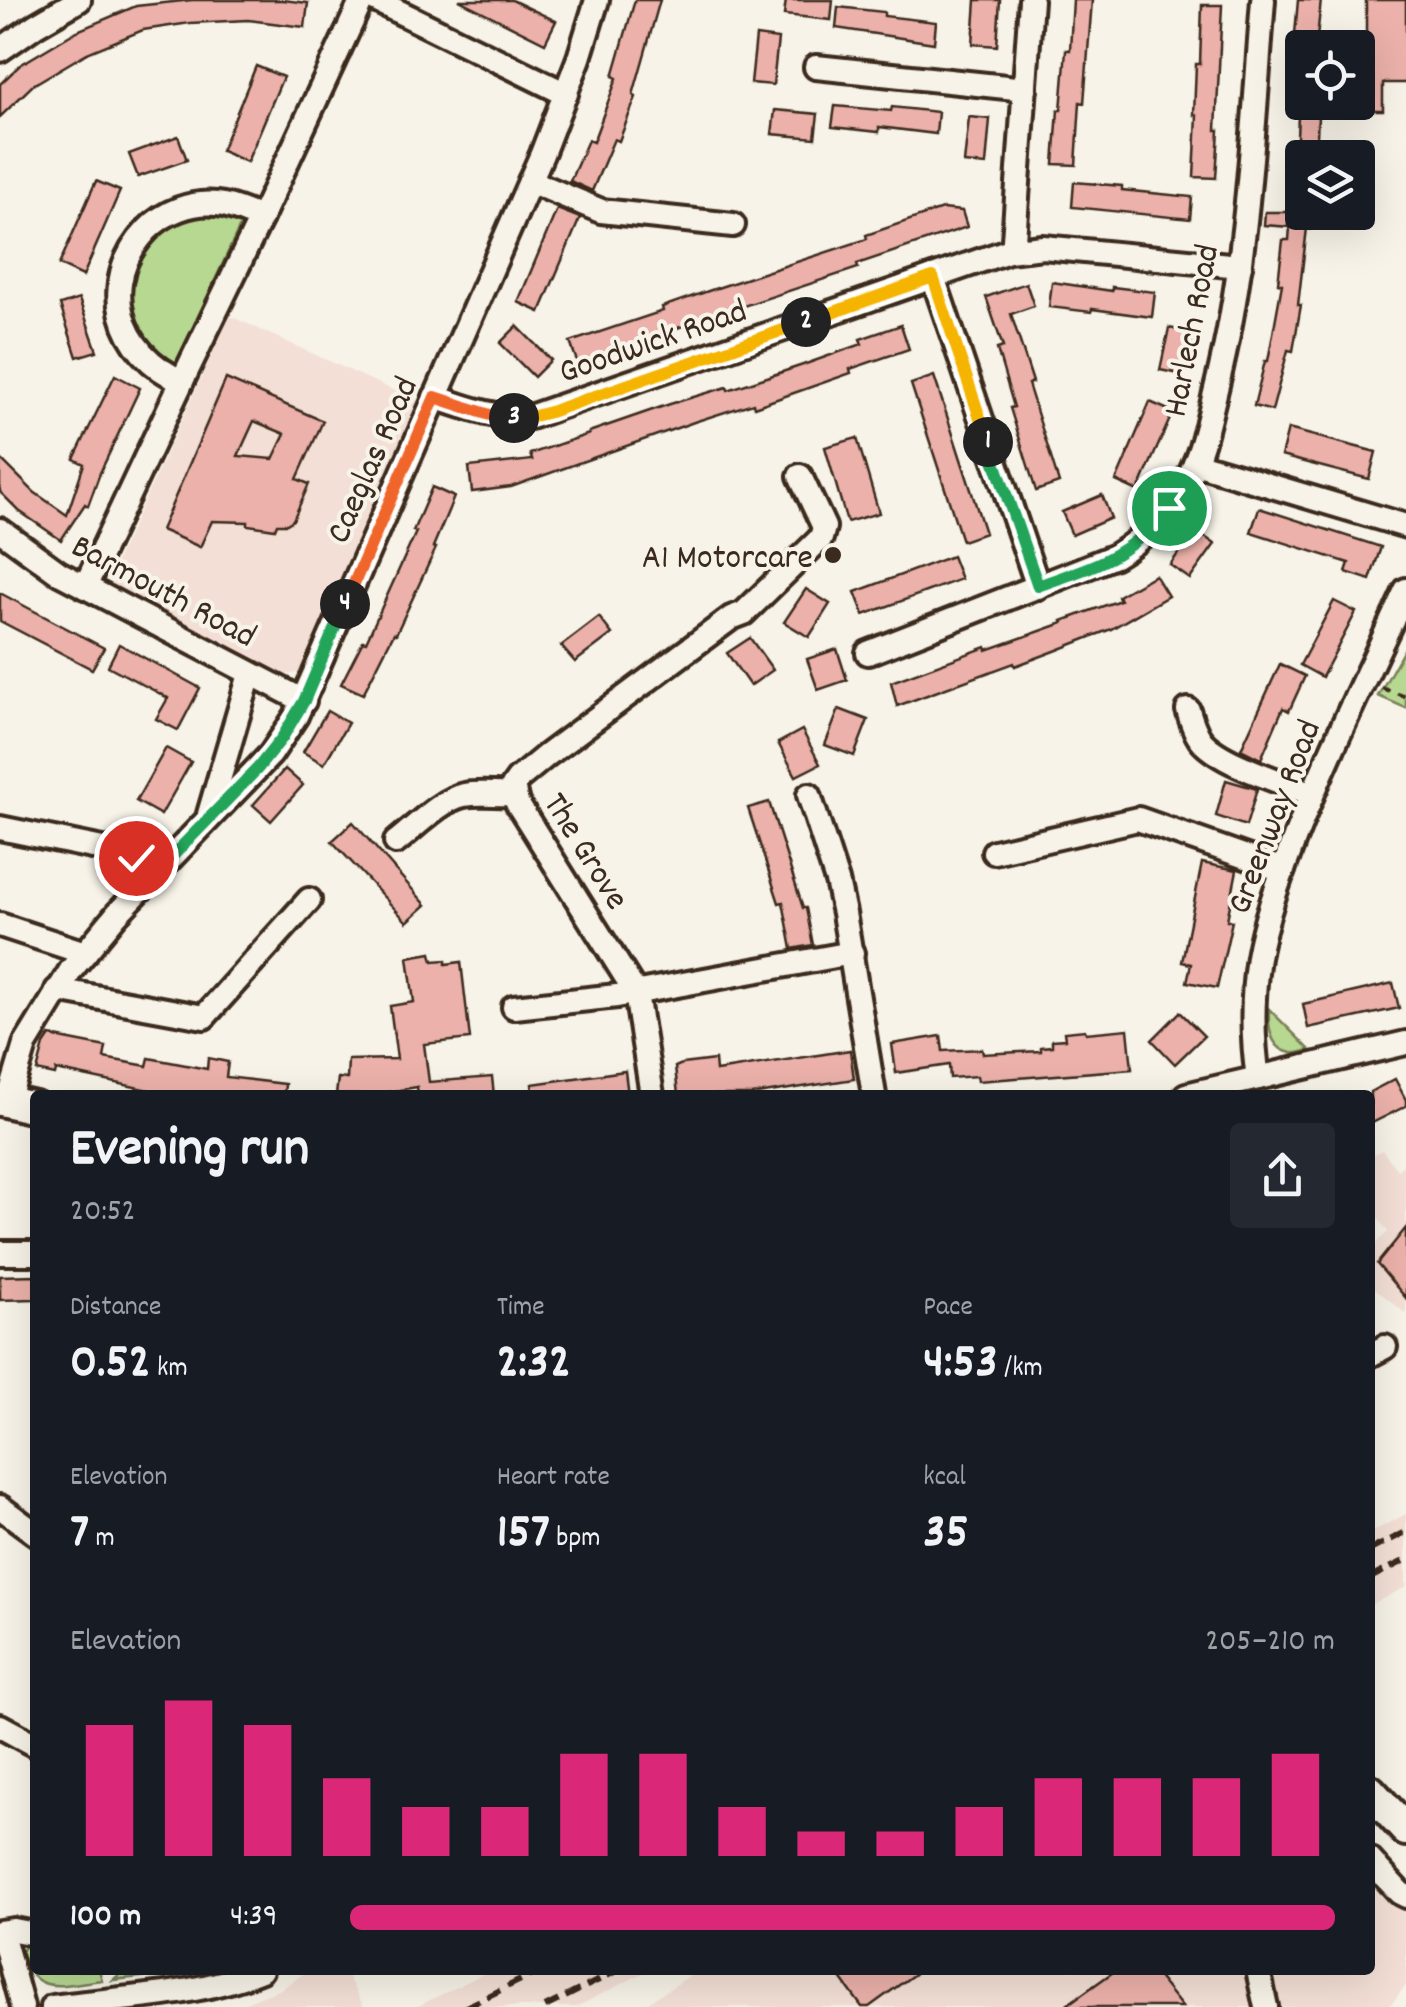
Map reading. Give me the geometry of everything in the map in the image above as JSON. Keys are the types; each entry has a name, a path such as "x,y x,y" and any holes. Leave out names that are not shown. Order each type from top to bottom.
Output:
{"main road":[{"path":"1375,1796 1406,1830"}],"street":[{"path":"0,50 79,0"},
{"path":"86,587 362,0"},
{"path":"375,0 566,94"},
{"name":"Caeglas Road","path":"14,1103 25,1045 57,990 101,931 271,754 304,701 530,181 566,94 597,0"},
{"path":"1016,249 1032,0"},
{"name":"Harlech Road","path":"868,653 1096,565 1132,546 1169,508 1188,479 1222,364 1240,266 1263,0"},
{"path":"816,67 1025,89"},
{"path":"530,181 600,211 734,226"},
{"path":"182,381 151,362 134,343 122,316 118,294 126,260 154,223 187,206 217,204 261,218"},
{"name":"Goodwick Road","path":"435,397 490,415 530,417 1016,249 1043,247 1240,266"},
{"path":"933,277 1038,586"},
{"path":"1194,464 1406,526"},
{"name":"The Grove","path":"651,1090 636,993 517,803 514,786 547,754 731,618 744,613 821,538 824,527 800,476"},
{"name":"Barmouth Road","path":"0,530 42,563 304,701"},
{"name":"Greenway Road","path":"1258,1078 1253,1014 1265,926 1312,794 1406,590"},
{"path":"208,818 250,674"},
{"path":"1188,710 1200,740 1210,749 1312,794"},
{"path":"396,842 450,800 471,794 514,794"},
{"path":"809,795 836,881 852,954 873,1090"},
{"path":"994,852 1138,819 1282,870"},
{"path":"0,828 126,854 155,874"},
{"path":"57,990 204,1016 309,900"},
{"path":"0,926 84,953"},
{"path":"514,1007 636,993 852,954"},
{"path":"1207,1090 1406,1043"},
{"path":"0,1253 30,1252"},
{"path":"0,1507 30,1529"},
{"path":"0,1726 30,1743"},
{"path":"1375,1866 1406,1896"},
{"path":"22,2007 0,1933 14,1930 30,1933"},
{"path":"52,2007 186,1991 248,1975"},
{"path":"1259,1975 1266,2007"}],"shaded area":[{"path":"230,316 417,401 299,673 284,675 113,588 113,568"},
{"path":"1382,1150 1397,1170 1406,1163 1406,1314 1375,1288 1375,1244 1388,1232 1375,1214 1375,1154"},
{"path":"1406,1514 1406,1587 1375,1602 1375,1530"},
{"path":"1375,1878 1406,1912 1406,1985 1389,2007 641,2007 691,1975 1375,1975"},
{"path":"302,1975 347,1975 364,2007 235,2007 281,1989"},
{"path":"481,1975 639,1975 576,2007 416,2007"}],"green space":[{"path":"212,216 241,224 176,364 152,346 136,324 130,300 132,276 142,254 159,235 182,222"},
{"path":"1406,646 1406,708 1378,696"},
{"path":"1269,1009 1310,1050 1292,1053 1279,1047 1270,1030"},
{"path":"30,1943 30,1972 26,1966 21,1951"},
{"path":"100,1975 102,1980 52,1985 33,1976"},
{"path":"119,1975 158,1975 113,1980"}],"building":[{"path":"192,0 308,3 305,27 248,20 143,30 87,53 33,85 0,117 0,84 20,65 77,31 136,6"},
{"path":"459,0 512,0 556,21 545,43"},
{"path":"635,0 660,0 633,95 636,97 619,141 614,139 592,191 570,181 588,140 593,142 617,78 613,76"},
{"path":"786,0 833,0 831,20 784,15"},
{"path":"976,0 1000,0 997,46 973,44"},
{"path":"1073,0 1092,0 1084,103 1080,102 1076,165 1054,164 1066,50 1070,50"},
{"path":"1298,0 1321,0 1318,30 1295,30"},
{"path":"1366,0 1406,0 1406,83 1383,83 1383,110 1375,110 1375,30 1366,30"},
{"path":"1202,5 1222,5 1216,178 1194,177 1196,64 1200,64"},
{"path":"838,7 936,22 934,43 836,28"},
{"path":"756,36 778,39 773,85 751,83"},
{"path":"256,66 283,77 247,162 221,151"},
{"path":"835,106 938,112 936,134 879,127 879,132 832,127"},
{"path":"775,110 818,114 815,138 772,134"},
{"path":"969,117 990,119 986,165 964,163"},
{"path":"1298,120 1318,120 1317,140 1297,140"},
{"path":"178,136 187,160 138,177 129,154"},
{"path":"96,181 120,191 83,276 59,265"},
{"path":"1074,182 1192,197 1190,219 1072,207"},
{"path":"557,209 580,218 540,312 518,302"},
{"path":"942,209 962,211 967,227 578,364 570,342"},
{"path":"1265,212 1285,212 1285,227 1264,225"},
{"path":"1290,230 1307,230 1293,351 1288,350 1272,411 1254,406 1268,361 1282,284 1278,283 1283,240 1289,240"},
{"path":"1052,282 1112,291 1112,287 1155,292 1152,317 1049,307"},
{"path":"1026,283 1034,306 1011,314 1059,483 1036,491 1010,408 1014,407 997,349 1003,347 986,297"},
{"path":"79,299 97,351 77,357 60,305"},
{"path":"901,325 909,349 850,369 851,373 754,407 753,403 694,422 511,487 472,492 469,467 532,460 530,454 589,432 803,365"},
{"path":"517,326 551,360 534,377 500,343"},
{"path":"1169,328 1194,333 1184,375 1160,370"},
{"path":"115,375 140,388 88,506 85,504 61,540 19,511 0,492 0,458 34,492 67,515 84,464 74,459"},
{"path":"934,376 985,533 962,541 911,384"},
{"path":"226,379 323,421 297,479 309,484 293,520 277,524 275,529 248,522 212,521 200,547 161,530","holes":["254,421 285,434 273,459 238,456"]},
{"path":"1150,402 1173,412 1138,491 1116,481"},
{"path":"1288,429 1376,452 1369,479 1281,456"},
{"path":"857,438 879,513 847,522 825,447"},
{"path":"432,487 454,497 433,547 436,548 363,694 341,684 363,641 366,642"},
{"path":"1102,495 1111,518 1072,535 1062,512"},
{"path":"1259,508 1381,547 1370,580 1346,572 1349,563 1251,532"},
{"path":"1195,530 1215,544 1190,579 1170,565"},
{"path":"952,556 961,579 864,615 855,592"},
{"path":"1155,575 1168,596 1111,629 897,706 891,682 1120,600 1118,596"},
{"path":"806,589 830,604 809,637 784,622"},
{"path":"0,593 104,648 92,669 0,621"},
{"path":"1334,601 1356,612 1322,677 1300,665"},
{"path":"599,617 612,634 575,662 561,646"},
{"path":"750,638 773,670 750,686 727,653"},
{"path":"119,644 200,688 178,730 156,719 168,698 108,666"},
{"path":"837,649 847,680 818,690 807,659"},
{"path":"1280,664 1305,676 1289,711 1283,708 1261,759 1241,749"},
{"path":"839,709 868,720 854,756 825,745"},
{"path":"327,711 348,723 324,764 303,752"},
{"path":"802,730 820,764 796,776 778,743"},
{"path":"166,748 191,762 161,815 136,801"},
{"path":"285,769 303,785 271,821 253,805"},
{"path":"1226,780 1257,789 1246,826 1216,816"},
{"path":"769,802 806,908 813,945 792,949 783,902 779,903 748,808"},
{"path":"353,822 426,905 407,922 332,841"},
{"path":"1202,863 1237,870 1227,920 1232,921 1217,988 1187,982 1191,964 1182,962"},
{"path":"431,953 433,961 461,962 470,1039 424,1044 429,1082 492,1077 493,1090 337,1090 338,1078 347,1079 348,1060 397,1059 390,1006 414,1002 408,957"},
{"path":"1393,983 1399,1008 1308,1028 1303,1004"},
{"path":"1180,1012 1204,1036 1175,1064 1152,1040"},
{"path":"1128,1029 1132,1069 978,1081 977,1076 950,1078 949,1065 896,1073 892,1044 941,1036 943,1051 1041,1051 1041,1047 1052,1046 1052,1040 1065,1039 1064,1032"},
{"path":"50,1036 106,1047 104,1058 147,1066 149,1058 207,1069 208,1058 228,1062 226,1077 285,1084 284,1090 149,1090 56,1070 55,1075 37,1071"},
{"path":"850,1050 854,1079 783,1090 677,1090 675,1067 715,1060 716,1071"},
{"path":"625,1071 627,1090 533,1090 532,1084"},
{"path":"1395,1079 1406,1106 1375,1122 1374,1090"},
{"path":"1406,1228 1406,1298 1377,1264"},
{"path":"30,1275 30,1299 0,1300 0,1276"},
{"path":"839,1975 913,1975 869,2007 862,2007"},
{"path":"1109,1975 1156,1975 1182,2007 1064,2007"}],"railway":[{"path":"1375,1548 1406,1532"},
{"path":"1375,1576 1406,1560"},
{"path":"466,2007 531,1975"},
{"path":"545,2007 609,1975"}],"place":[{"name":"A1 Motorcare","path":"833,555"}],"route":[{"path":"136,858 155,874 282,738 304,701 435,397 490,415 530,417 933,277 1038,586 1096,565 1132,546 1169,508"}]}
